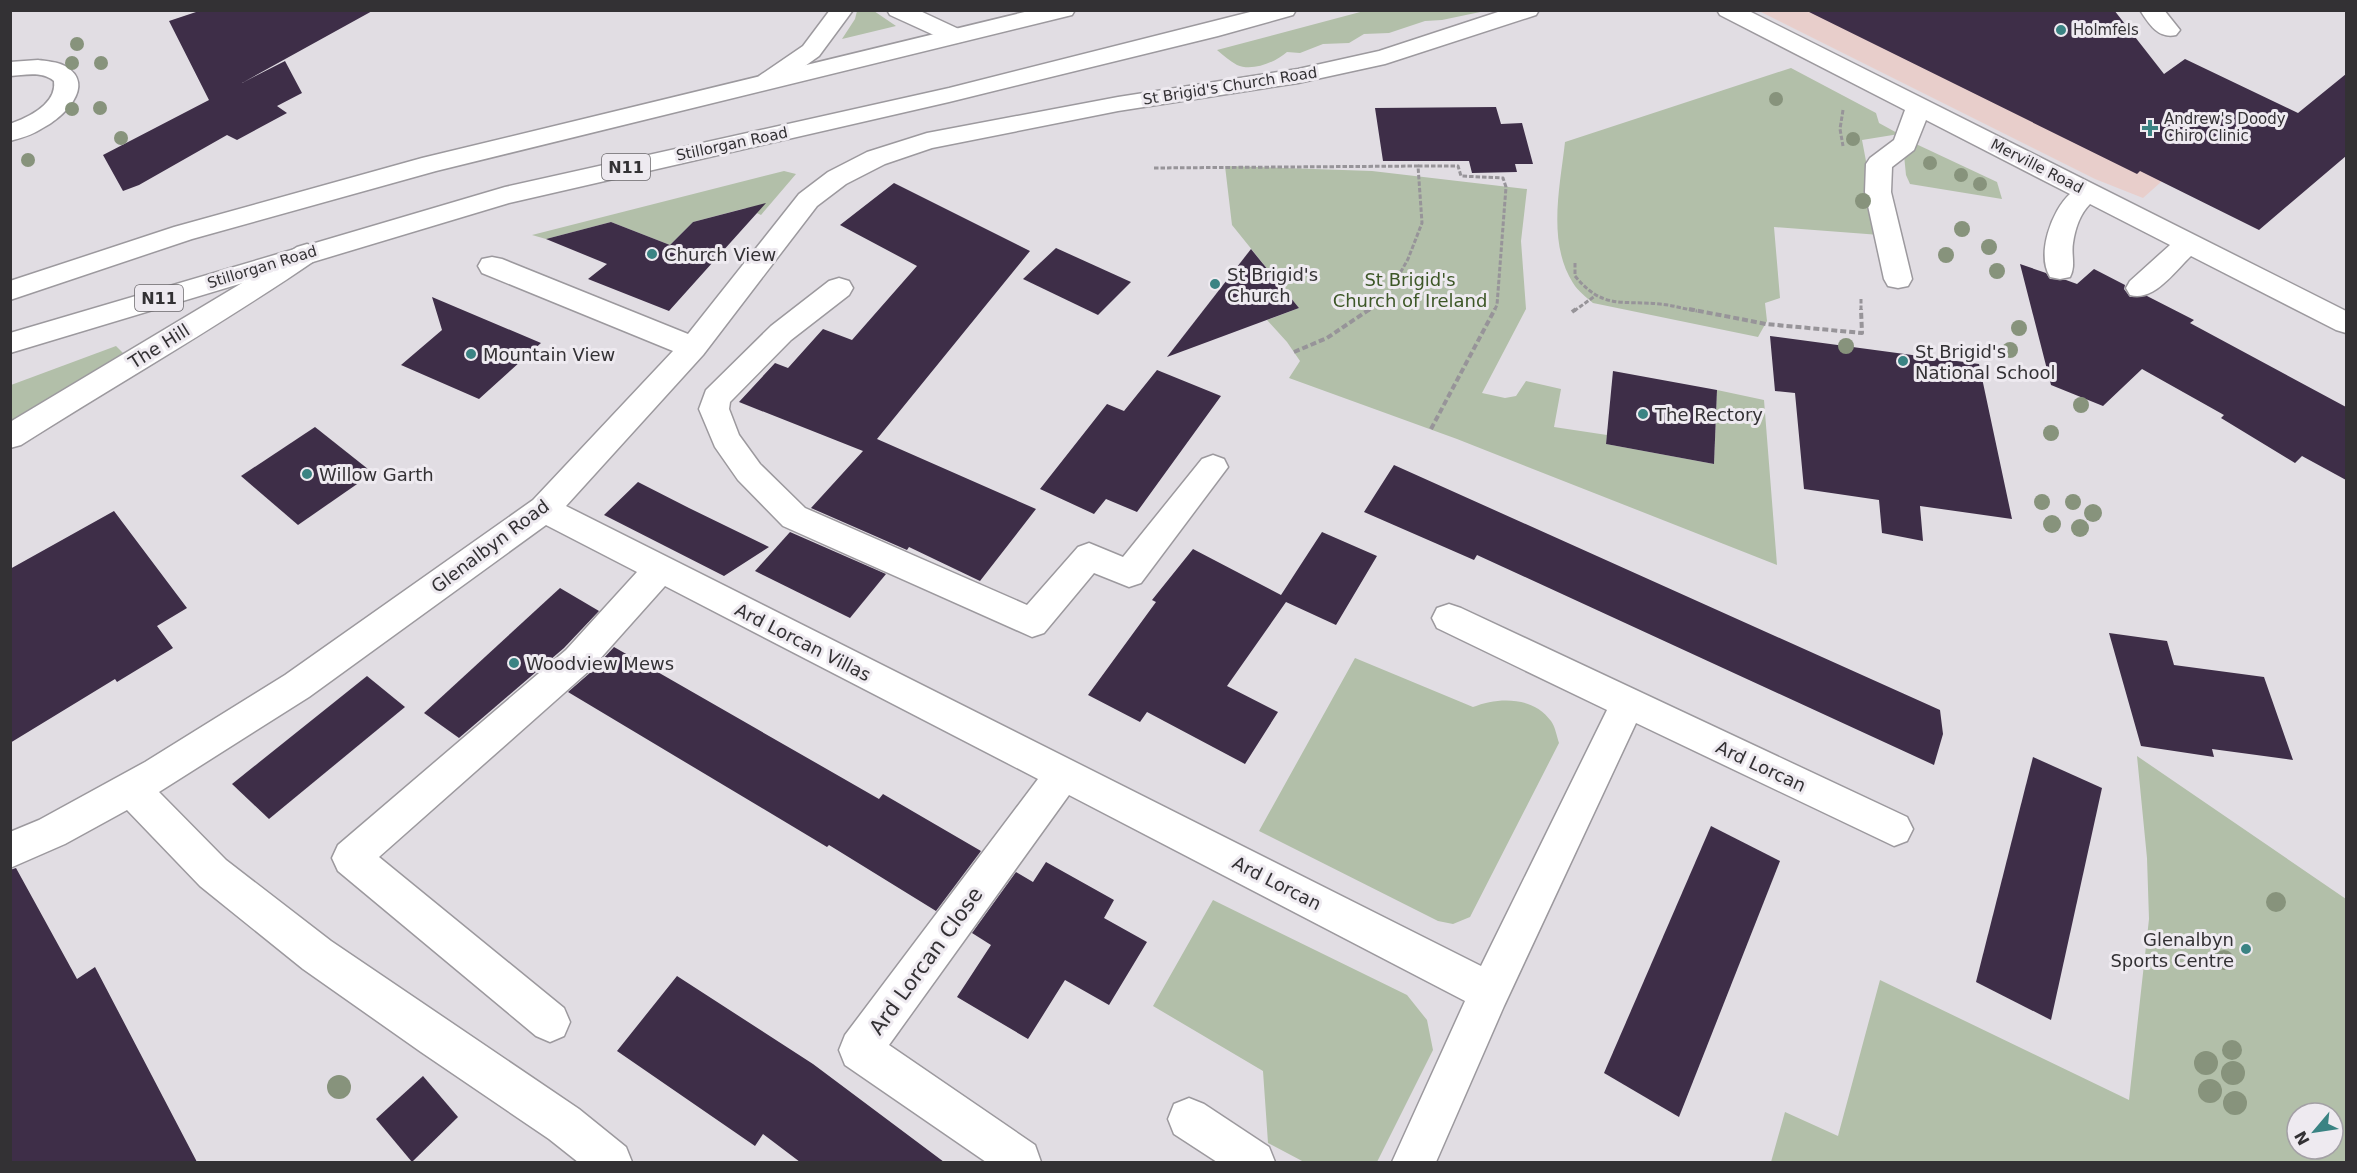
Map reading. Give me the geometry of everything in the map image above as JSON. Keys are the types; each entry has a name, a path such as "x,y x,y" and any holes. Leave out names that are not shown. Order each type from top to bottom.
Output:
{"main road":[{"path":"768,81 811,51 842,10"},
{"path":"898,10 955,36"},
{"path":"10,291 183,233 431,164 1064,10"},
{"name":"Stillorgan Road","path":"10,343 505,195 949,95 1286,10"},
{"name":"St Brigid's Church Road","path":"927,141 1118,104 1298,76 1385,57 1528,10"},
{"name":"Merville Road","path":"1728,10 2346,323"},
{"path":"2151,10 2168,30"},
{"path":"10,69 44,67 58,72 67,79 69,88 64,100 52,112 35,123 10,133"},
{"path":"1898,279 1878,192 1879,164 1905,144 1919,106"},
{"name":"Glenalbyn Road","path":"10,851 52,832 131,789 297,686 544,509 693,348 808,200 837,178 876,158 927,141"},
{"path":"2060,270 2059,244 2069,209 2086,192"},
{"path":"2140,288 2188,243"},
{"name":"The Hill","path":"10,437 252,290 307,253"},
{"path":"492,266 693,348"},
{"path":"838,288 781,333 716,398 714,409 726,439 749,472 794,517 1032,623 1089,556 1129,574 1214,467"},
{"path":"667,378 716,398"},
{"name":"Ard Lorcan Villas","path":"544,509 1063,774"},
{"path":"550,1022 351,858 578,660 660,569"},
{"name":"Ard Lorcan","path":"1449,618 1894,829"},
{"path":"1414,1162 1490,992 1628,703"},
{"name":"Ard Lorcan","path":"1063,774 1490,992"},
{"name":"Ard Lorcan Close","path":"1020,1160 860,1050 1063,774"},
{"path":"131,789 213,873 317,955 435,1038 564,1124 611,1162"},
{"path":"1190,1119 1254,1162"}],"path":[{"path":"1294,352 1327,338 1361,317 1389,293 1408,259 1422,223 1418,166"},
{"path":"1154,168 1458,166 1461,176 1503,178 1506,187 1497,305 1431,429"},
{"path":"1575,263 1575,276 1585,288 1595,296 1617,303 1660,304 1766,324 1862,333"},
{"path":"1572,312 1595,296"}],"shaded area":[{"path":"1759,11 1939,11 2207,141 2143,198 2095,179"}],"green space":[{"path":"857,11 874,11 896,26 842,39 855,19"},
{"path":"1364,11 1485,11 1442,20 1425,21 1389,33 1364,34 1349,43 1323,44 1300,53 1287,52 1257,67 1237,65 1217,50"},
{"path":"1791,68 1876,113 1879,123 1899,134 1862,140 1880,235 1774,227 1780,298 1765,303 1767,321 1758,337 1593,303 1582,294 1565,267 1560,250 1557,214 1565,142"},
{"path":"1916,144 1997,182 2002,199 1910,184 1906,175 1904,155"},
{"name":"St Brigid's Church of Ireland","path":"1225,166 1372,171 1527,189 1521,241 1526,309 1482,393 1505,398 1516,396 1526,381 1561,389 1554,427 1607,435 1606,444 1714,464 1717,390 1764,400 1777,565 1457,439 1289,378 1300,361 1267,320 1299,308 1232,225"},
{"path":"784,171 796,174 761,215 746,208 693,222 670,245 611,222 546,239 532,235"},
{"path":"116,346 123,353 11,424 11,385"},
{"path":"1355,658 1473,707 1504,700 1525,703 1544,713 1555,729 1559,743 1470,917 1453,924 1438,921 1259,831"},
{"name":"Glenalbyn Sports Centre","path":"2137,756 2346,899 2346,1162 1771,1162 1785,1112 1838,1136 1880,980 2129,1100 2149,919 2147,858"},
{"path":"1213,900 1407,995 1427,1020 1433,1050 1377,1162 1304,1162 1268,1143 1263,1071 1153,1006"}],"building":[{"path":"202,10 374,10 242,83 285,61 302,93 277,106 287,113 237,140 227,135 139,185 123,191 103,155 209,100 169,21"},
{"path":"1805,10 2114,10 2164,74 2185,59 2298,113 2346,74 2346,156 2259,230 2140,171 2137,174"},
{"path":"1496,107 1501,124 1522,123 1533,164 1515,164 1517,172 1472,173 1469,161 1383,161 1375,108"},
{"path":"894,183 1030,251 877,439 1036,509 980,581 909,547 907,550 811,508 863,451 739,402 775,363 788,368 823,329 852,340 917,266 840,225"},
{"name":"Church View","path":"766,203 669,311 588,279 607,264 546,239 611,222 670,245 693,222"},
{"path":"1056,248 1131,282 1098,315 1023,279"},
{"path":"1251,249 1299,308 1167,357"},
{"path":"2020,264 2046,273 2050,279 2066,280 2077,284 2094,269 2125,285 2124,289 2130,297 2147,296 2194,320 2190,323 2346,407 2346,480 2302,456 2295,463 2221,418 2224,415 2142,369 2103,406 2051,385"},
{"name":"Mountain View","path":"432,297 541,343 479,399 401,365 442,330"},
{"path":"1770,336 1979,364 2012,519 1920,506 1923,541 1882,533 1879,500 1804,489 1795,393 1775,391"},
{"path":"1157,370 1221,396 1137,512 1106,499 1094,514 1040,489 1107,404 1124,411"},
{"name":"The Rectory","path":"1613,371 1717,390 1714,464 1606,444"},
{"name":"Willow Garth","path":"315,427 373,473 298,525 241,476"},
{"path":"1394,465 1940,710 1943,734 1934,765 1477,555 1474,560 1364,512"},
{"path":"638,482 769,547 724,576 604,515"},
{"path":"114,511 187,608 157,626 173,648 117,682 115,679 10,743 10,569"},
{"path":"790,532 886,574 850,618 755,571"},
{"path":"1322,532 1377,556 1336,625 1286,602 1227,686 1278,712 1245,764 1147,712 1140,722 1088,695 1156,602 1152,600 1193,549 1281,595"},
{"name":"Woodview Mews","path":"560,588 599,611 564,648 459,738 424,713"},
{"path":"2109,633 2167,641 2174,665 2264,677 2293,760 2212,749 2214,757 2141,746"},
{"path":"614,647 879,799 883,794 981,851 936,911 829,845 827,847 568,692"},
{"path":"367,676 405,707 269,819 232,784"},
{"path":"2033,757 2102,788 2051,1020 1976,982"},
{"path":"1711,826 1780,861 1679,1117 1604,1073"},
{"path":"1046,862 1114,900 1104,918 1147,942 1109,1005 1065,980 1028,1039 957,997 991,945 972,933 1016,872 1033,882"},
{"path":"16,868 77,979 95,967 197,1162 10,1162 10,870"},
{"path":"677,976 813,1064 944,1162 800,1162 763,1134 755,1146 617,1051"},
{"path":"423,1076 458,1117 412,1162 376,1119"}],"place":[{"name":"Holmfels","path":"2061,30"},
{"name":"Andrew's Doody Chiro Clinic","path":"2150,128"},
{"name":"Church View","path":"652,254"},
{"name":"St Brigid's Church","path":"1215,284"},
{"name":"Mountain View","path":"471,354"},
{"name":"St Brigid's National School","path":"1903,361"},
{"name":"The Rectory","path":"1643,414"},
{"name":"Willow Garth","path":"307,474"},
{"name":"Woodview Mews","path":"514,663"},
{"name":"Glenalbyn Sports Centre","path":"2246,949"}]}
